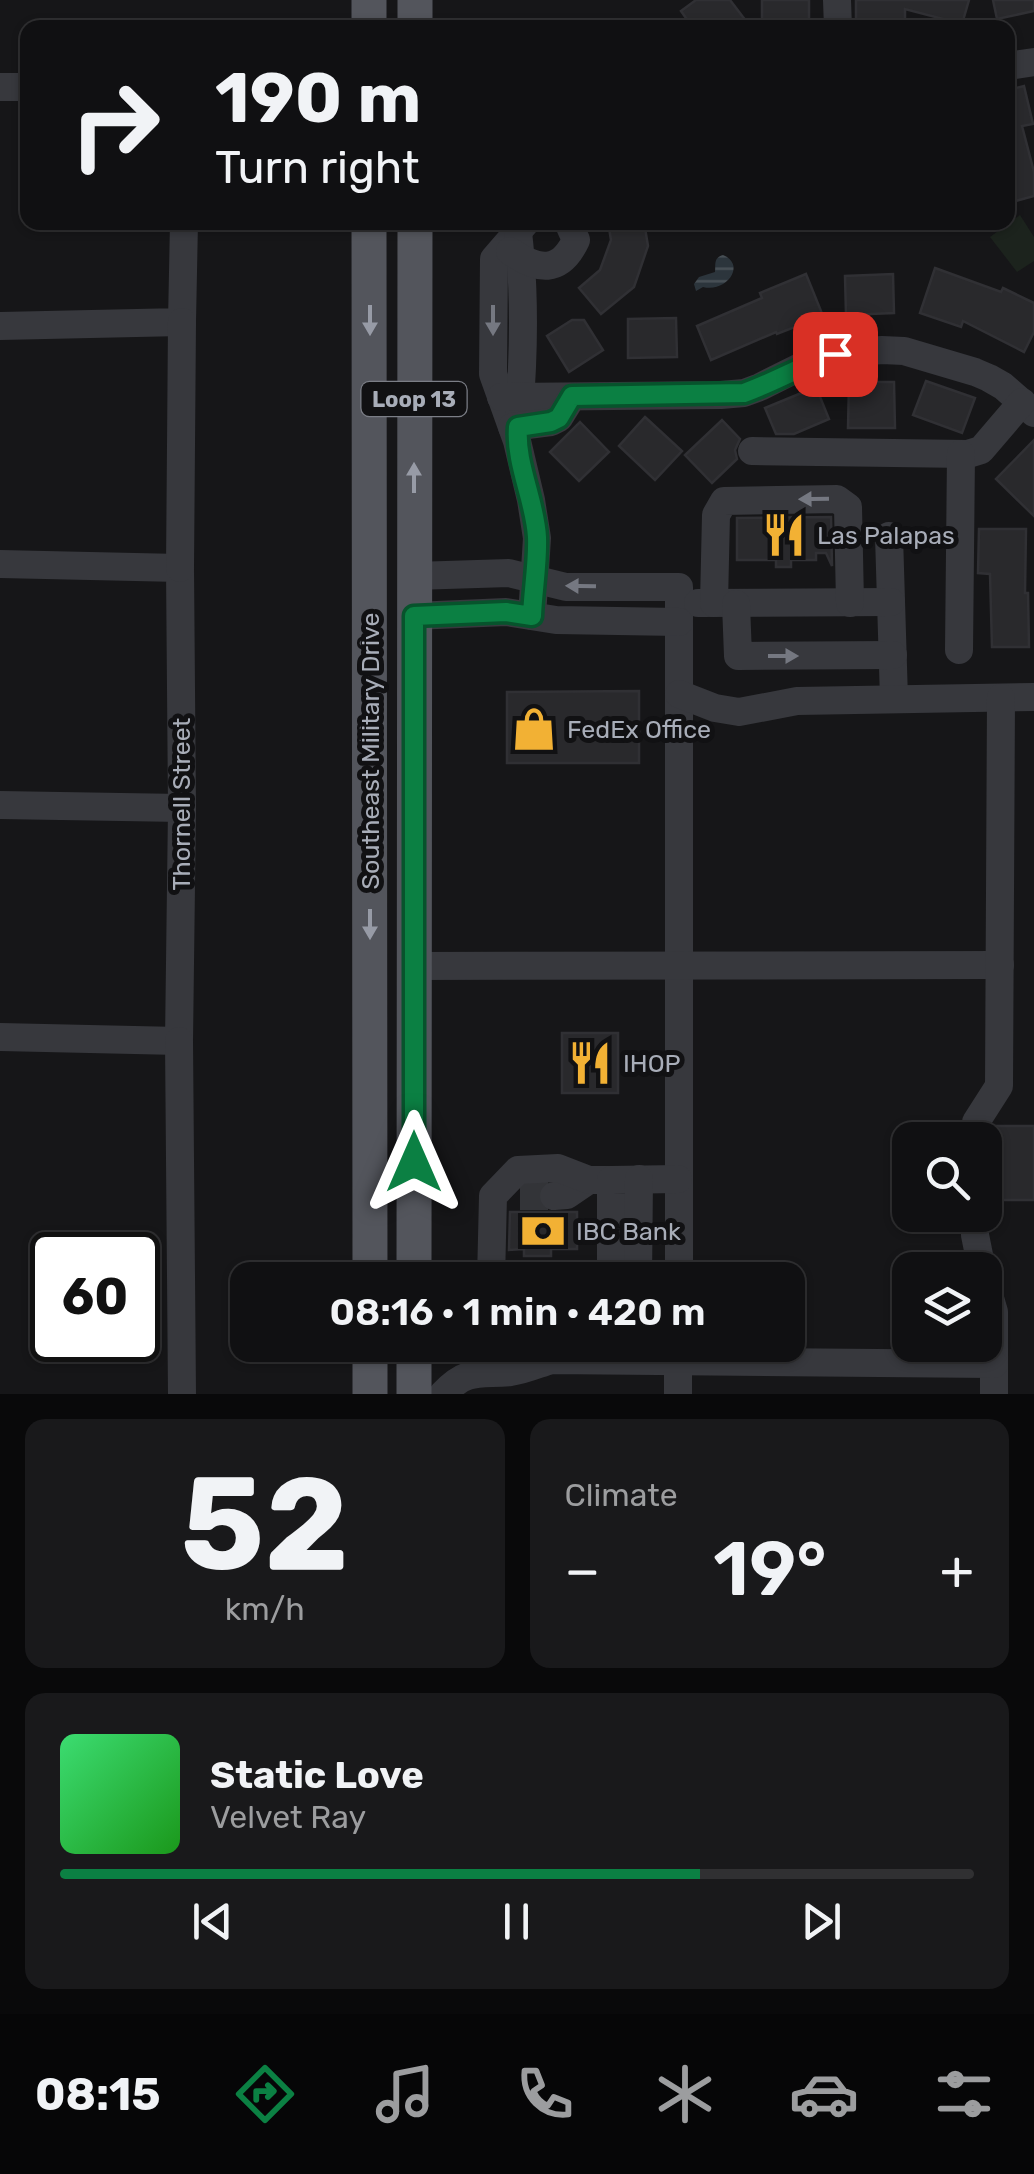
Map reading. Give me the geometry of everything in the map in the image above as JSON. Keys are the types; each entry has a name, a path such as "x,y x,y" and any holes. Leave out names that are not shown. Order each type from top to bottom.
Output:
{"main road":[{"name":"Southeast Military Drive","path":"370,230 370,1262"},
{"name":"Southeast Military Drive","path":"414,230 414,1262"},
{"path":"370,576 414,576"},
{"path":"370,616 414,616"},
{"path":"370,1364 414,1365"}],"street":[{"name":"Thornell Street","path":"182,1394 179,1041 184,230"},
{"path":"518,240 539,266 558,264 569,255 576,240 572,230"},
{"path":"518,240 511,397 537,538 532,616"},
{"path":"0,326 182,322"},
{"path":"511,397 744,393 835,354 904,350 975,372 1004,386 1028,408 981,450 962,454 752,451"},
{"path":"515,432 559,418 572,396"},
{"path":"958,650 962,454"},
{"path":"850,602 848,507 837,498 724,501 716,515 725,604 738,656 893,655"},
{"path":"889,536 894,700"},
{"path":"0,564 180,568"},
{"path":"414,576 510,573 566,586 679,588 679,1262"},
{"path":"414,616 506,612 556,620 679,613 725,604 891,602"},
{"path":"679,694 714,708 739,712 797,702 1034,698"},
{"path":"976,1122 999,1086 1002,698"},
{"path":"0,805 182,808"},
{"path":"414,966 1000,965"},
{"path":"0,1037 179,1041"},
{"path":"495,1262 506,1196 518,1170 558,1168 613,1179 678,1179"},
{"path":"554,1196 613,1179"},
{"path":"611,1262 613,1179"},
{"path":"613,1179 634,1262"},
{"path":"805,1357 994,1364 994,1394"},
{"path":"414,1365 468,1374 516,1371 545,1362"},
{"path":"678,1362 678,1394"},
{"path":"443,1394 468,1374"}],"shaded area":[{"path":"1020,215 1034,237 1034,261 1017,272 990,237 1000,230 1015,230 1015,219"},
{"path":"723,255 733,265 731,277 719,286 696,291 694,284 699,277 715,272 716,260"}],"building":[{"path":"696,0 730,0 745,20 687,20 681,11"},
{"path":"762,0 809,0 809,20 762,20"},
{"path":"856,0 969,0 963,20 947,20 905,9 905,20 856,20"},
{"path":"993,0 1034,0 1034,11 997,19"},
{"path":"1024,86 1033,124 1022,126 1034,172 1034,196 1015,201 1015,88"},
{"path":"609,230 645,230 648,246 634,287 601,314 579,288 600,270 611,240"},
{"path":"935,268 1001,292 1003,288 1034,303 1034,332 1024,352 963,321 961,327 920,313"},
{"path":"806,274 823,316 711,360 697,326"},
{"path":"893,274 894,313 846,315 845,276"},
{"path":"676,318 677,357 628,358 628,319"},
{"path":"572,320 584,320 603,350 569,372 547,336"},
{"path":"926,381 975,398 962,433 913,415"},
{"path":"849,382 894,382 895,428 848,428"},
{"path":"816,387 829,419 794,434 776,434 765,408"},
{"path":"645,417 682,451 655,480 619,446"},
{"path":"722,420 740,439 735,450 737,459 712,483 685,455"},
{"path":"580,422 609,452 579,481 550,452"},
{"path":"1034,440 1034,516 996,479"},
{"name":"Las Palapas","path":"831,517 832,566 826,553 816,553 816,560 791,560 791,567 776,567 776,560 737,560 737,518"},
{"path":"979,529 1026,529 1029,647 992,647 990,574 978,573"},
{"path":"639,691 639,763 507,763 507,692"},
{"name":"IHOP","path":"562,1033 618,1033 618,1093 562,1093"},
{"path":"1002,1126 1034,1126 1034,1200 1002,1200"},
{"name":"IBC Bank","path":"510,1212 577,1212 577,1249 551,1249 551,1256 524,1256 524,1249 509,1250"}],"tunnel":[{"path":"520,1196 554,1196"}],"place":[{"name":"Las Palapas","path":"784,535"},
{"name":"FedEx Office","path":"534,729"},
{"name":"IHOP","path":"590,1063"},
{"name":"IBC Bank","path":"543,1231"}],"route":[{"path":"414,1162 414,616 506,612 532,616 537,538 517,440 518,427 559,418 572,396 744,393 835,354"}]}
